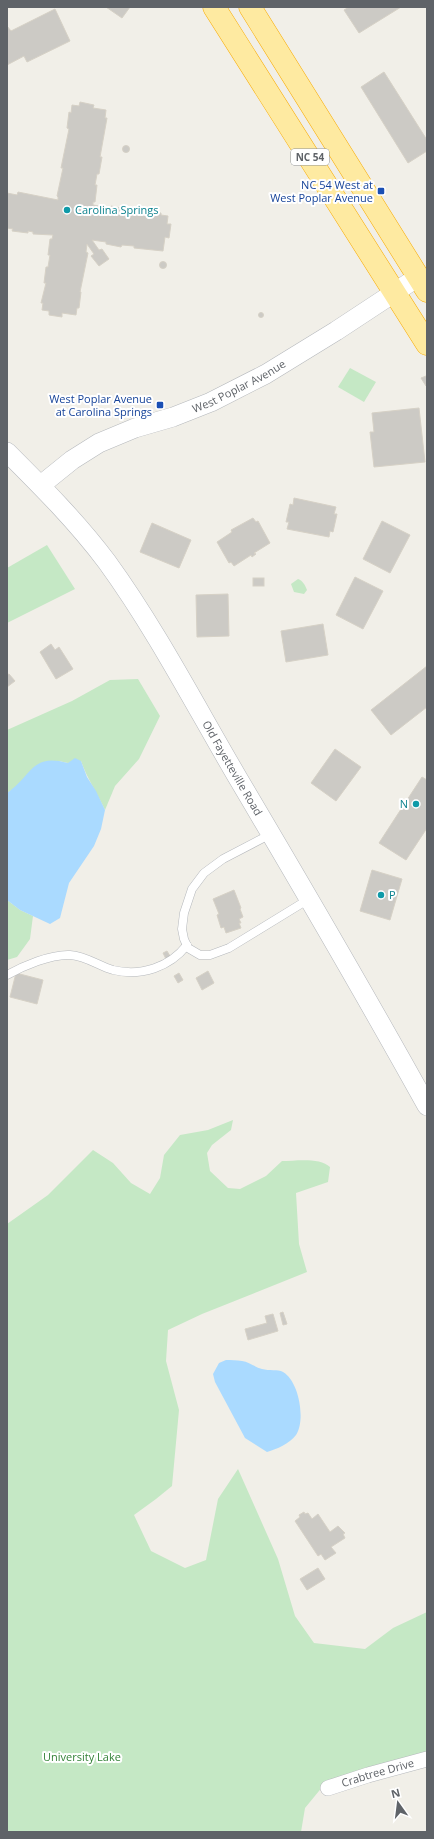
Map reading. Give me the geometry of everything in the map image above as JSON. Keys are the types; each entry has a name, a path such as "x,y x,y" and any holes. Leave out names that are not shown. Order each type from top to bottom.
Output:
{"highway":[{"name":"NC 54","path":"214,7 427,344"},
{"name":"NC 54","path":"250,7 424,279"}],"street":[{"name":"West Poplar Avenue","path":"41,485 72,460 99,443 122,433 173,417 211,402 266,374 395,293 424,279"},
{"name":"Old Fayetteville Road","path":"7,452 41,485 80,529 126,590 368,1000 427,1106"},
{"name":"Crabtree Drive","path":"328,1788 368,1775 427,1759"}],"lane":[{"path":"271,834 223,859 200,878 192,889 184,912 182,929 188,948 200,954 210,955 229,948 309,899"},
{"path":"7,975 36,962 70,955 80,956 113,970 144,970 157,968 170,962 180,954 187,945"}],"green space":[{"path":"350,368 376,382 364,402 338,387"},
{"path":"47,545 75,589 7,623 7,568"},
{"path":"298,579 304,583 307,590 304,594 294,592 291,584"},
{"path":"138,679 160,716 139,759 115,786 105,810 81,761 68,763 59,761 7,793 7,730 72,701 110,680"},
{"path":"7,900 20,910 33,916 30,939 17,957 7,960"},
{"name":"University Lake","path":"233,1120 231,1130 212,1145 207,1153 210,1171 228,1188 240,1189 266,1176 282,1161 314,1161 326,1164 330,1167 328,1182 296,1193 299,1244 307,1272 202,1314 168,1330 166,1361 179,1410 172,1486 134,1515 151,1551 185,1568 206,1560 218,1499 238,1469 278,1559 295,1616 314,1643 365,1649 393,1628 427,1612 427,1753 328,1780 305,1808 301,1832 7,1832 7,1224 48,1195 93,1150 113,1163 131,1183 150,1194 160,1178 164,1155 180,1135 208,1130"}],"water":[{"path":"75,758 81,761 87,777 105,810 101,829 94,846 69,883 60,918 50,924 20,910 7,900 7,793 39,763 56,761 68,763"},
{"path":"226,1360 247,1362 262,1369 281,1371 289,1377 297,1392 300,1411 299,1428 296,1435 290,1441 279,1448 267,1452 245,1438 215,1382 213,1374 219,1363"}],"building":[{"path":"106,7 130,7 122,18"},
{"path":"349,7 401,7 359,33 344,10"},
{"path":"55,9 70,41 27,62 24,56 7,65 7,26 11,31"},
{"path":"384,72 427,140 427,151 408,163 361,87"},
{"name":"Carolina Springs","path":"80,102 94,105 93,108 106,110 105,118 107,118 100,157 102,157 99,174 97,174 95,185 97,185 95,202 93,202 93,205 111,208 111,206 144,213 145,211 161,213 161,215 168,216 167,224 171,224 169,238 165,237 163,251 134,248 134,246 122,245 121,247 106,244 106,242 92,240 99,250 102,249 109,259 99,266 91,256 94,254 87,244 86,252 88,253 80,292 79,308 77,308 76,315 62,313 62,317 49,315 49,311 42,310 43,303 41,303 46,283 44,283 46,267 48,267 50,255 48,255 50,239 52,239 53,235 33,234 33,232 28,231 28,233 12,231 13,229 7,228 7,193 17,195 18,192 58,200 57,196 63,168 61,168 69,129 67,128 69,112 71,113 72,105 79,106"},
{"path":"126,146 129,149 126,152 123,149"},
{"path":"163,262 166,265 163,268 160,265"},
{"path":"259,313 263,313 263,317 259,317"},
{"path":"426,376 427,378 426,386 421,378"},
{"path":"419,408 425,462 374,467 370,432 374,432 372,413"},
{"path":"294,498 336,507 334,514 337,514 333,532 330,531 329,537 287,529 289,522 286,522 290,504 293,505"},
{"path":"253,518 256,522 258,521 270,543 254,553 256,554 252,557 251,555 234,566 231,562 229,563 217,542 232,532 231,530"},
{"path":"382,521 410,535 390,573 363,559"},
{"path":"152,523 191,540 179,568 140,552"},
{"path":"355,577 383,591 363,629 336,615"},
{"path":"253,578 264,578 264,586 253,586"},
{"path":"228,594 229,636 197,637 196,595"},
{"path":"323,624 328,655 286,662 281,631"},
{"path":"51,644 55,650 59,647 73,669 56,679 40,652"},
{"path":"427,666 427,707 391,735 371,710"},
{"path":"9,674 15,681 7,687 7,675"},
{"path":"335,749 361,767 336,801 311,783"},
{"name":"N","path":"422,777 427,780 427,828 406,860 379,843"},
{"name":"P","path":"372,870 402,879 390,920 360,911"},
{"path":"234,890 243,917 239,919 241,928 226,933 224,927 221,928 217,915 219,914 213,899"},
{"path":"167,951 170,956 166,959 163,953"},
{"path":"208,971 214,983 202,990 196,978"},
{"path":"16,973 43,980 37,1004 10,997"},
{"path":"179,973 183,980 178,983 174,976"},
{"path":"283,1312 287,1324 283,1325 280,1313"},
{"path":"273,1314 278,1331 248,1340 245,1329 267,1323 265,1316"},
{"path":"304,1512 305,1514 308,1513 312,1519 318,1514 330,1532 338,1526 345,1533 343,1534 345,1538 331,1547 336,1553 325,1560 321,1554 318,1556 295,1521 300,1517 299,1515"},
{"path":"318,1568 325,1579 307,1590 300,1579"}],"place":[{"name":"NC 54 West at West Poplar Avenue","path":"381,191"},
{"name":"Carolina Springs","path":"67,210"},
{"name":"West Poplar Avenue at Carolina Springs","path":"160,405"},
{"name":"N","path":"416,804"},
{"name":"P","path":"381,895"}]}
